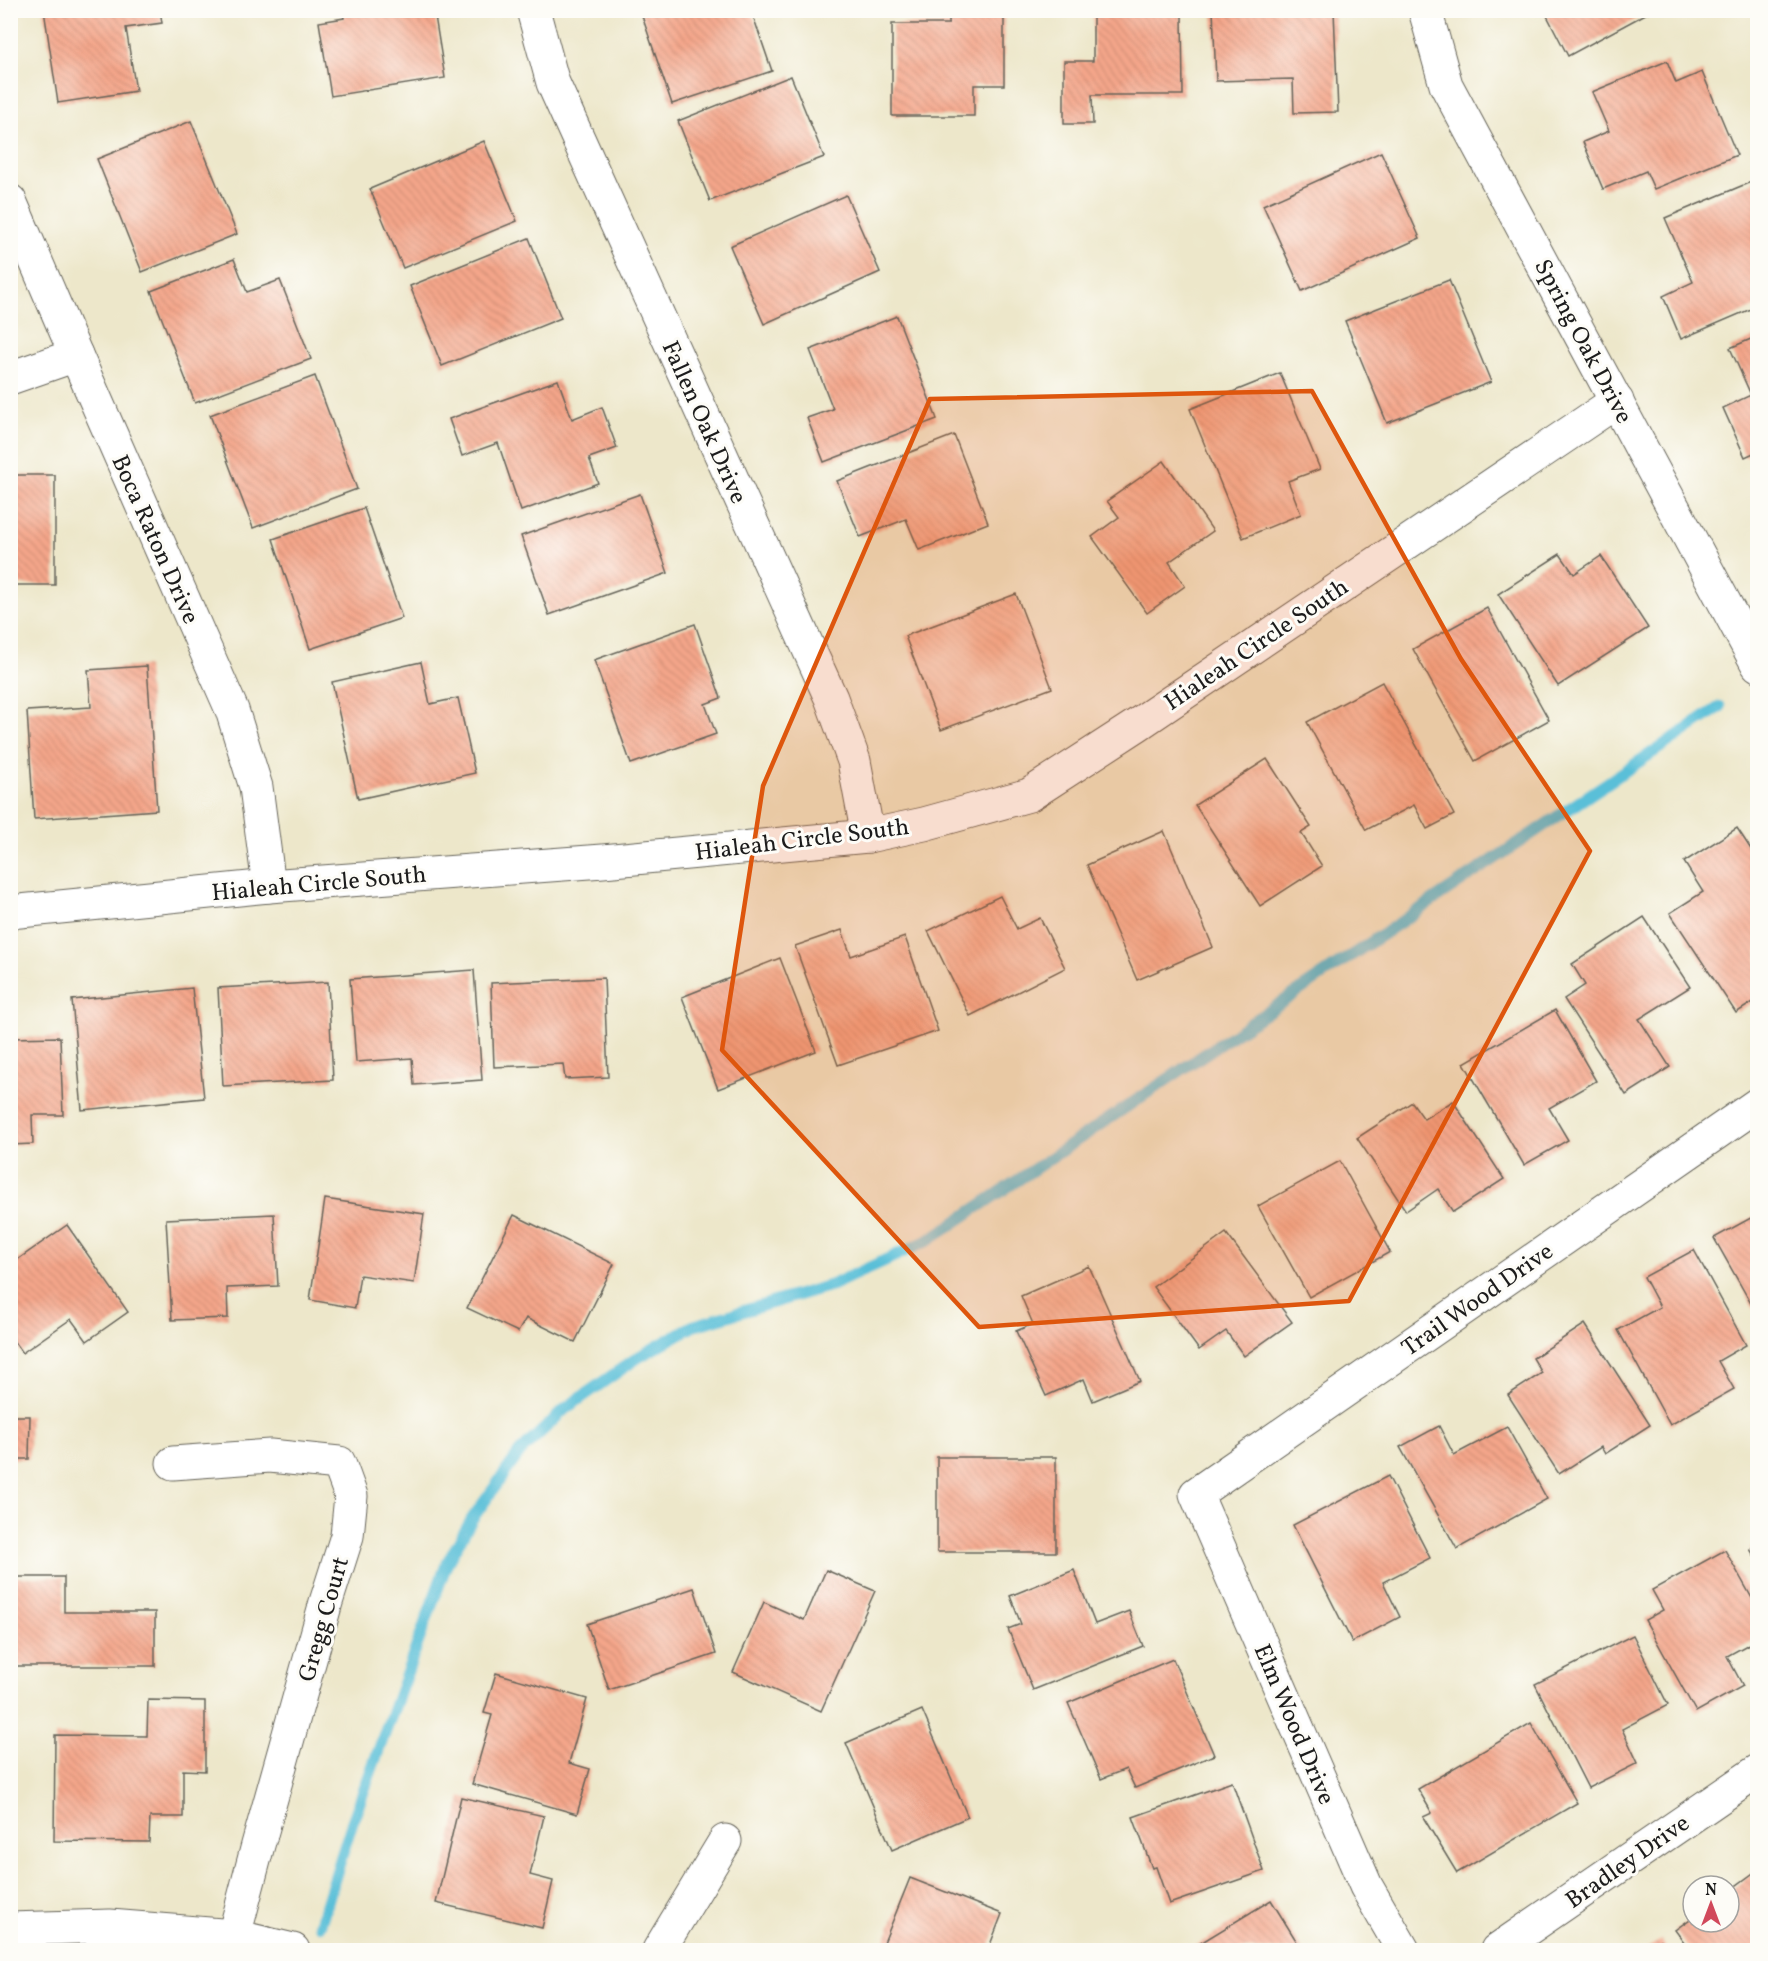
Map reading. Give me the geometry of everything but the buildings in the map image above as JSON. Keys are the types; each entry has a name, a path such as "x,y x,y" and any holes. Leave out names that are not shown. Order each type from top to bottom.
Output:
{"street":[{"name":"Fallen Oak Drive","path":"533,10 553,83 831,698 854,761 868,836"},
{"name":"Spring Oak Drive","path":"1425,10 1446,86 1758,665"},
{"name":"Boca Raton Drive","path":"10,201 232,710 256,787 269,886"},
{"path":"10,378 76,355"},
{"name":"Hialeah Circle South","path":"10,912 269,886 603,861 868,836 924,824 1029,795 1617,401"},
{"name":"Trail Wood Drive","path":"1196,1494 1758,1104"},
{"name":"Gregg Court","path":"173,1463 270,1456 339,1463 351,1496 347,1536 264,1821 234,1936"},
{"name":"Elm Wood Drive","path":"1196,1494 1366,1886 1403,1950"},
{"name":"Bradley Drive","path":"1497,1950 1758,1771"},
{"path":"659,1950 725,1841"},
{"path":"10,1929 110,1926 234,1936 293,1950"}],"highlighted area":[{"path":"1312,391 1461,659 1590,851 1349,1301 979,1327 722,1050 763,786 930,399"}],"waterway":[{"path":"320,1925 352,1823 447,1563 472,1519 520,1452 565,1409 637,1358 693,1326 832,1285 929,1240 1720,707"}]}
